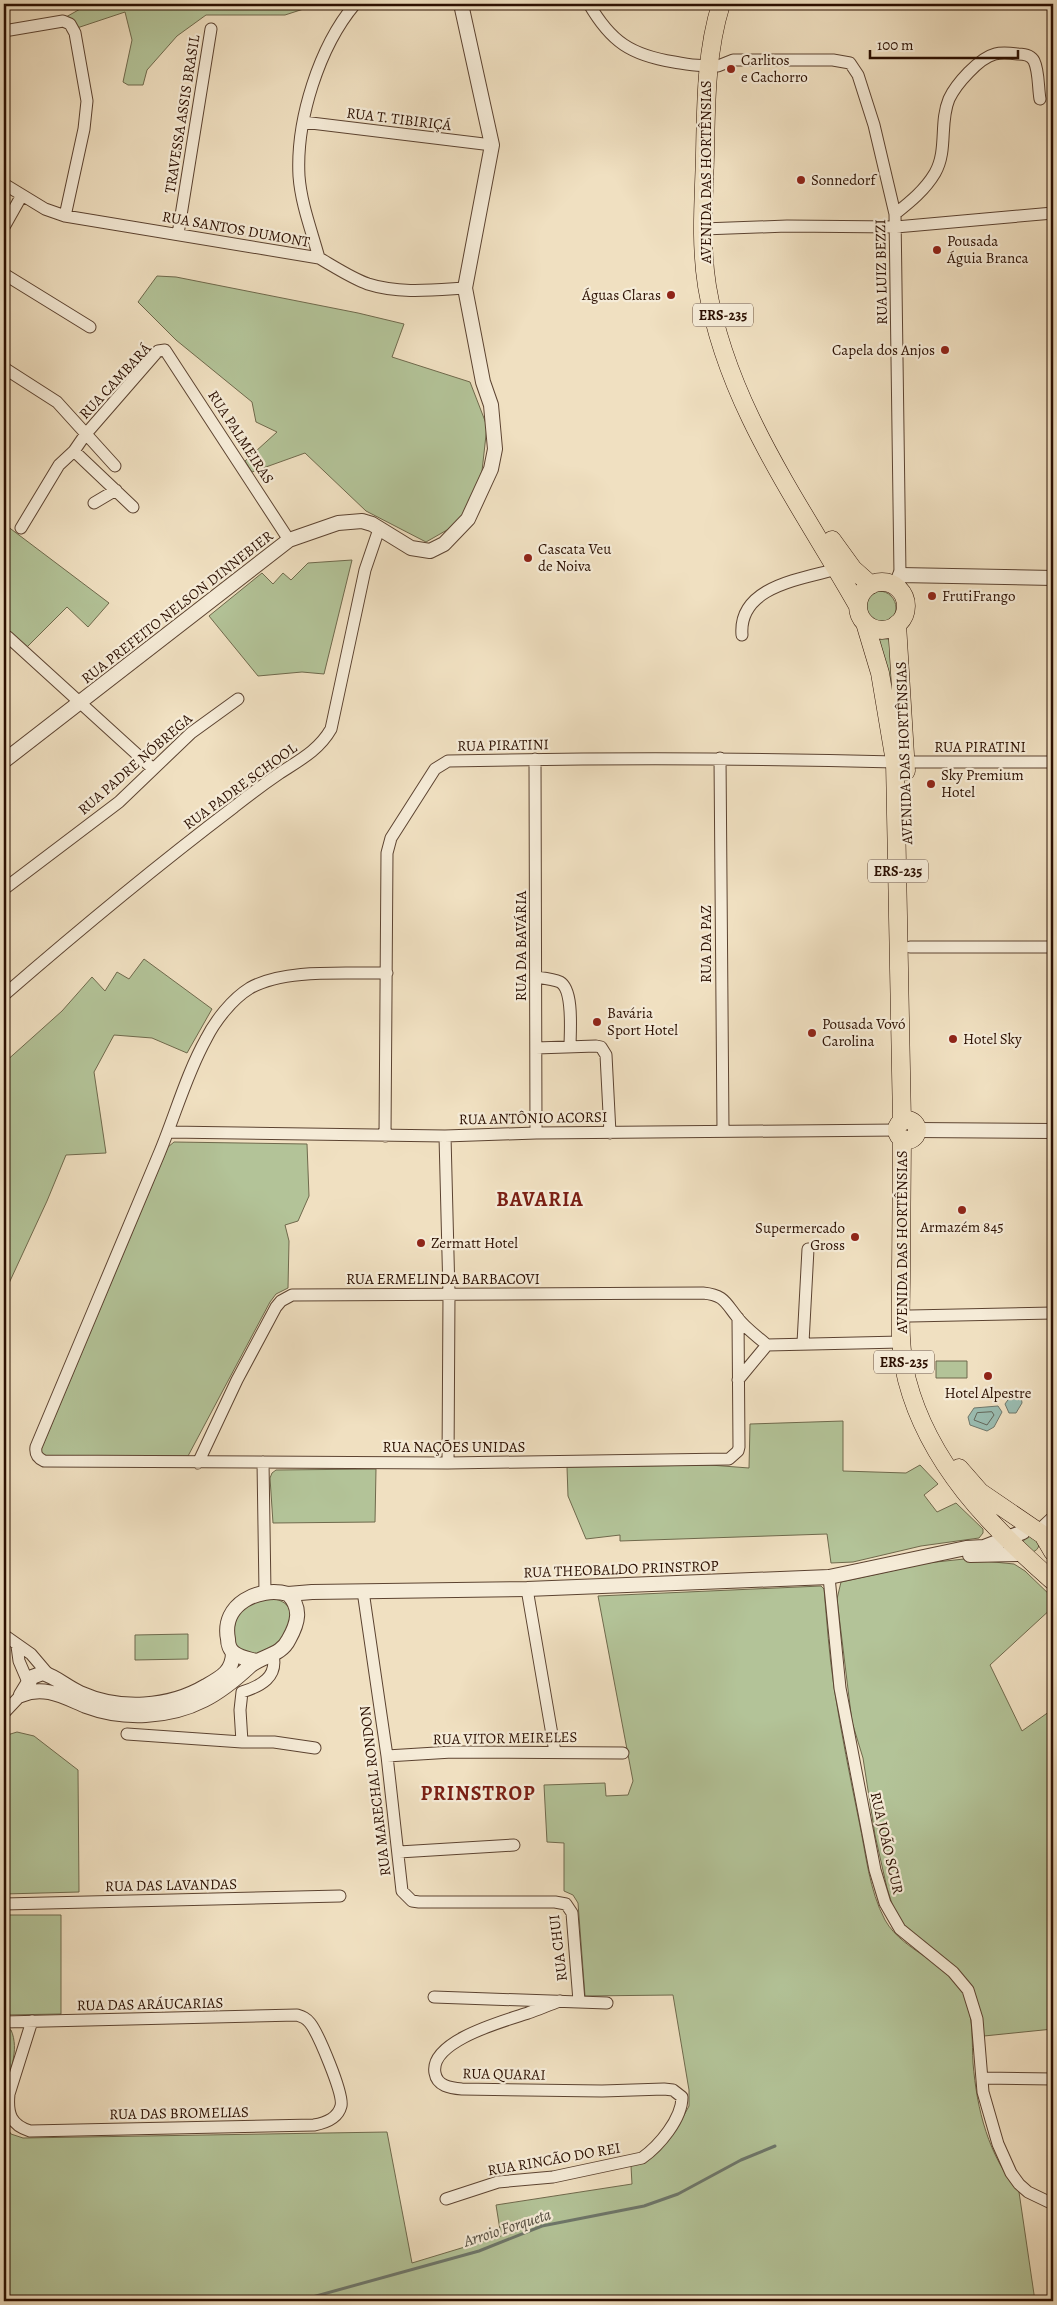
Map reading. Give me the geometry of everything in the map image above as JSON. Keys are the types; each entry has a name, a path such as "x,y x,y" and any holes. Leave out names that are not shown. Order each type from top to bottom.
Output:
{"main road":[{"name":"AVENIDA DAS HORTÊNSIAS","path":"715,67 721,4"},
{"name":"AVENIDA DAS HORTÊNSIAS","path":"721,4 716,23 709,229 704,262 712,308 724,358 751,420 858,606"},
{"name":"AVENIDA DAS HORTÊNSIAS","path":"709,229 720,303 746,385 762,420 839,551 853,569 871,585"},
{"path":"858,606 862,594 871,585 898,581"},
{"name":"ERS-235","path":"897,624 902,619 905,605 898,581"},
{"name":"ERS-235","path":"858,606 860,617 865,623"},
{"name":"AVENIDA DAS HORTÊNSIAS","path":"865,623 880,672 901,762 910,947 901,1342 907,1380 928,1434 967,1498 1035,1543"},
{"path":"865,623 877,630 885,630 897,624"},
{"name":"AVENIDA DAS HORTÊNSIAS","path":"897,624 912,1356 916,1378 929,1415 944,1445 960,1469 980,1492 1035,1543 1053,1581"}],"street":[{"path":"319,258 305,208 299,177 303,122 327,48 355,4"},
{"name":"RUA PREFEITO NELSON DINNEBIER","path":"4,761 289,540 322,527 351,521 362,521 411,548 430,551 444,544 468,519 491,469 495,449 491,405 484,382 465,288 492,145 461,4"},
{"path":"589,4 607,30 627,48 655,59 715,67"},
{"path":"4,31 57,21 70,24 76,41 87,101 84,129 65,216"},
{"name":"TRAVESSA ASSIS BRASIL","path":"178,234 211,29"},
{"path":"895,214 918,195 934,174 942,151 944,122 950,98 963,79 985,58 1001,52 1029,56 1036,67 1040,99"},
{"name":"RUA LUIZ BEZZI","path":"715,67 833,60 850,63 854,66 874,125 895,214 898,581"},
{"name":"RUA T. TIBIRIÇÁ","path":"303,122 492,145"},
{"name":"RUA SANTOS DUMONT","path":"4,184 45,209 65,216 319,258 352,277 388,289 418,291 465,288"},
{"path":"4,228 22,195"},
{"path":"709,229 896,227 1053,213"},
{"path":"4,274 90,327"},
{"name":"RUA CAMBARÁ","path":"21,528 59,465 74,451 85,435 158,351 167,351"},
{"name":"RUA PALMEIRAS","path":"167,351 289,540"},
{"path":"4,368 52,397 115,466"},
{"path":"74,451 133,506"},
{"path":"94,503 116,490"},
{"name":"RUA PADRE SCHOOL","path":"4,995 106,907 236,805 311,754 324,740 330,729 365,570 379,529"},
{"path":"742,635 741,624 746,610 755,598 787,583 837,569"},
{"path":"898,581 1053,578"},
{"path":"4,642 8,637 152,768"},
{"name":"RUA PADRE NÓBREGA","path":"4,889 119,802 152,768 191,733 238,699"},
{"name":"RUA PIRATINI","path":"386,1136 387,853 391,838 435,769 448,761 720,758 901,762 1053,762"},
{"name":"RUA DA PAZ","path":"720,758 723,1130"},
{"name":"RUA DA BAVÁRIA","path":"535,759 536,1133"},
{"path":"910,947 1053,947"},
{"path":"169,1132 194,1062 206,1037 220,1017 248,989 268,979 287,975 387,973"},
{"path":"536,976 560,982 566,989 569,998 570,1047"},
{"path":"536,1048 601,1047 606,1055 610,1133"},
{"name":"RUA ANTÔNIO ACORSI","path":"169,1132 445,1136 723,1130 1053,1131"},
{"name":"RUA NAÇÕES UNIDAS","path":"169,1132 36,1446 37,1455 44,1461 448,1463 729,1459 738,1452 739,1447 738,1318"},
{"path":"445,1136 449,1294 448,1463"},
{"path":"803,1343 808,1249"},
{"name":"RUA ERMELINDA BARBACOVI","path":"198,1462 237,1380 281,1301 292,1295 703,1293 720,1297 729,1304 738,1318 767,1345"},
{"path":"910,1316 1053,1313"},
{"path":"738,1380 767,1345 901,1342"},
{"path":"263,1462 265,1592"},
{"path":"1035,1543 1053,1518"},
{"name":"RUA THEOBALDO PRINSTROP","path":"233,1652 227,1636 227,1624 232,1613 246,1598 265,1592 288,1594 527,1589 829,1577 929,1556 984,1547 1035,1543"},
{"name":"RUA THEOBALDO PRINSTROP","path":"929,1556 1035,1543"},
{"name":"RUA JOÃO SCUR","path":"829,1577 840,1688 880,1887 891,1917 900,1929 953,1972 968,1990 977,2019 982,2078 992,2125 1011,2173 1028,2192 1053,2204"},
{"path":"527,1589 556,1752"},
{"name":"RUA MARECHAL RONDON","path":"363,1591 387,1756 402,1891 412,1901 555,1902"},
{"path":"21,1695 36,1690 55,1692 87,1706 116,1713 130,1714 168,1712 204,1700 223,1689 256,1661 273,1655 287,1644 297,1622 298,1606 312,1592"},
{"path":"288,1594 298,1606"},
{"path":"4,1635 17,1646 31,1654 48,1674 75,1690 96,1699 128,1705 156,1704 179,1700 218,1679 230,1670 233,1652 243,1658 256,1661"},
{"path":"17,1646 18,1661 28,1682"},
{"path":"242,1742 240,1710 242,1692 258,1687 274,1670 273,1655"},
{"path":"4,1713 21,1695 28,1682 37,1674 48,1674"},
{"path":"127,1734 242,1742 274,1742 315,1748"},
{"name":"RUA VITOR MEIRELES","path":"387,1756 452,1752 623,1753"},
{"path":"399,1852 514,1845"},
{"name":"RUA DAS LAVANDAS","path":"4,1904 340,1896"},
{"name":"RUA CHUI","path":"555,1902 566,1904 572,1913 579,2002"},
{"path":"434,1996 607,2003"},
{"name":"RUA QUARAI","path":"560,2001 464,2037 442,2051 436,2059 434,2067 436,2077 442,2084 450,2088 462,2089 673,2090"},
{"name":"RUA DAS BROMELIAS","path":"32,2021 9,2094 8,2105 9,2115 21,2128 30,2132 324,2123 337,2113 341,2106 341,2097 313,2027 304,2017 297,2015"},
{"name":"RUA DAS ARÁUCARIAS","path":"4,2022 297,2015"},
{"path":"982,2078 1053,2079"},
{"name":"RUA RINCÃO DO REI","path":"446,2199 498,2182 553,2176 642,2158 651,2152 665,2135 678,2114 682,2097 673,2090"}],"green space":[{"path":"89,4 319,4 285,15 206,15 177,36 147,70 143,85 128,85 123,82 132,40 125,12 77,28 66,17"},
{"path":"157,276 176,277 404,324 392,357 470,382 487,426 482,471 466,511 447,530 426,542 366,511 305,453 252,472 245,461 277,432 256,422 252,402 176,340 138,302"},
{"path":"7,526 109,603 88,627 67,607 27,647 4,630 4,529"},
{"path":"352,560 324,674 302,672 258,676 209,616 262,573 273,584 283,573 291,580 308,563"},
{"path":"879,591 891,596 896,608 891,620 879,625 867,620 862,608 867,596"},
{"path":"875,635 891,635 896,740"},
{"path":"144,959 212,1009 187,1053 152,1038 114,1035 94,1072 106,1153 66,1155 4,1294 4,1063 62,1011 92,977 105,991 117,972 129,979"},
{"path":"174,1142 307,1144 309,1196 298,1221 285,1225 289,1241 288,1288 276,1294 270,1302 188,1456 44,1456 40,1452 168,1147"},
{"path":"936,1361 967,1361 967,1378 936,1378"},
{"path":"843,1421 843,1471 906,1473 920,1465 938,1484 924,1495 937,1512 956,1503 983,1529 983,1533 979,1538 921,1546 853,1562 831,1563 827,1534 620,1541 620,1535 586,1539 568,1496 567,1467 710,1465 749,1468 750,1424"},
{"path":"376,1469 375,1522 273,1523 270,1478 276,1470"},
{"path":"1031,1536 1039,1544 1031,1552 1023,1544"},
{"path":"964,1559 1014,1564 1025,1571 1053,1598 1053,1607 990,1665 1022,1731 1053,1709 1053,2029 984,2036 977,2000 905,1927 893,1907 887,1888 875,1835 863,1758 852,1722 837,1599 841,1582 927,1563"},
{"path":"821,1586 824,1589 834,1687 875,1897 885,1920 893,1932 952,1978 961,1989 967,2002 971,2024 975,2081 981,2115 999,2163 1019,2192 1035,2301 4,2301 4,2123 11,2134 23,2138 387,2132 412,2263 501,2236 496,2205 632,2184 631,2166 682,2119 689,2106 689,2090 673,1995 585,1996 578,1903 573,1895 564,1891 564,1843 547,1842 544,1785 605,1783 606,1796 628,1795 633,1781 598,1596"},
{"path":"258,1598 278,1600 286,1604 293,1613 285,1640 265,1653 253,1655 241,1650 233,1643 238,1616"},
{"path":"188,1634 188,1659 135,1660 135,1635"},
{"path":"17,1732 34,1736 78,1770 79,1892 4,1894 4,1736"},
{"path":"4,1915 61,1915 61,2014 4,2015"},
{"path":"4,2028 11,2030 14,2054 4,2095"}],"water":[{"path":"1021,1396 1022,1403 1016,1413 1009,1413 1005,1404 1010,1397"},
{"path":"998,1406 1002,1412 994,1427 987,1431 970,1425 968,1417 974,1408"}],"waterway":[{"name":"Arroio Forqueta","path":"298,2301 479,2251 542,2226 644,2206 678,2194 741,2160 775,2146"}],"place":[{"name":"Carlitos e Cachorro","path":"731,69"},
{"name":"Sonnedorf","path":"801,180"},
{"name":"Pousada Águia Branca","path":"937,250"},
{"name":"Águas Claras","path":"671,295"},
{"name":"Capela dos Anjos","path":"945,350"},
{"name":"Cascata Veu de Noiva","path":"528,558"},
{"name":"FrutiFrango","path":"932,596"},
{"name":"Sky Premium Hotel","path":"931,784"},
{"name":"Bavária Sport Hotel","path":"597,1022"},
{"name":"Pousada Vovó Carolina","path":"812,1033"},
{"name":"Hotel Sky","path":"953,1039"},
{"name":"Armazém 845","path":"962,1210"},
{"name":"Supermercado Gross","path":"855,1237"},
{"name":"Zermatt Hotel","path":"421,1243"},
{"name":"Hotel Alpestre","path":"988,1376"}],"district":[{"name":"BAVARIA","path":"540,1199"},
{"name":"PRINSTROP","path":"478,1793"}]}
